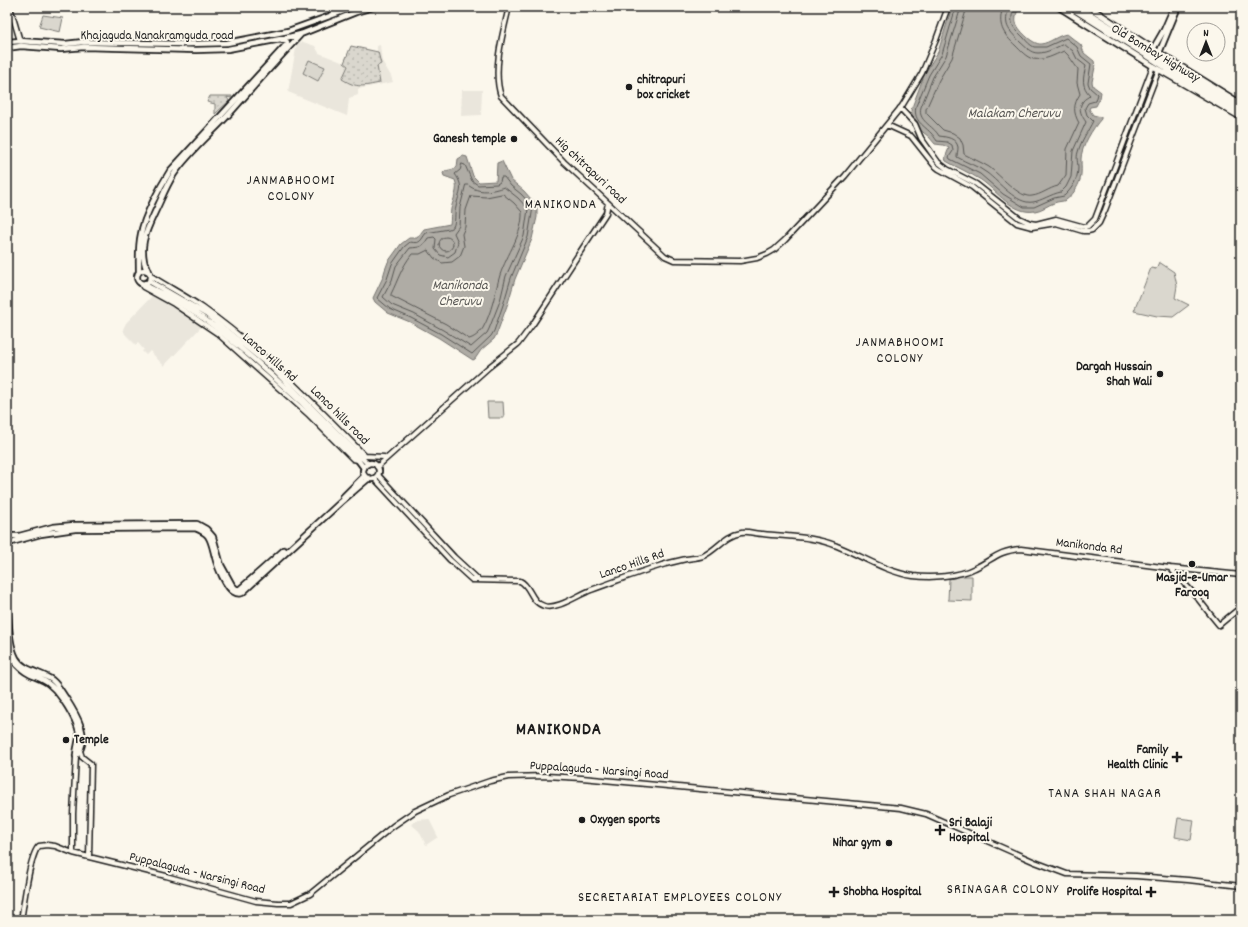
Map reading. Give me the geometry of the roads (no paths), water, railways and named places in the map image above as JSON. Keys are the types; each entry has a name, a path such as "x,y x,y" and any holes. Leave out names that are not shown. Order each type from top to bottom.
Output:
{"main road":[{"name":"Khajaguda Nanakramguda road","path":"7,42 20,41 64,44 90,42 187,44 227,43 288,31 320,21 348,8 355,7"},
{"name":"Khajaguda Nanakramguda road","path":"7,48 21,46 61,49 84,47 210,50 228,49 301,34 356,12 373,7"},
{"name":"Old Bombay Highway","path":"1059,7 1153,66 1241,117"},
{"path":"1070,7 1195,86 1241,112"},
{"path":"1079,7 1241,108"},
{"path":"1089,7 1241,104"},
{"path":"1153,49 1174,7"},
{"path":"1159,53 1178,7"},
{"path":"147,278 137,278 139,272 139,245 143,226 170,171 211,134 301,34"},
{"path":"147,278 143,261 142,245 167,186 185,158 287,44 287,42 281,39"},
{"path":"139,272 142,270 147,278"},
{"name":"Lanco Hills Rd","path":"147,278 147,286 203,318 218,331 255,356 266,361 366,466"},
{"name":"Lanco Hills Rd","path":"147,278 207,313 255,356 296,400 366,466"},
{"path":"7,545 12,542 42,534 75,529 195,528 204,532 213,543 221,565 232,585 237,590 284,552 367,477 376,476 376,466 366,466 363,472 367,477"},
{"path":"7,536 19,536 53,527 74,525 197,524 206,528 213,537 213,543"},
{"path":"7,601 11,639 16,658 20,664 52,680 58,686 79,721 83,739 76,756"},
{"path":"7,639 9,652 16,665 21,670 50,684 63,700 71,713 78,732 78,750"}],"street":[{"path":"10,7 20,41"},
{"path":"331,15 334,7"},
{"name":"Hig chitrapuri road","path":"510,7 501,42 499,58 499,84 501,96 564,162 668,259 733,261 757,258 767,254 785,240 845,176 887,125"},
{"path":"948,7 922,73 900,108 887,125 904,132 913,138 946,174 972,187 1017,223 1025,226 1035,226 1056,221 1085,227 1091,224 1153,66"},
{"path":"1056,221 1083,231 1092,230 1099,223 1159,69"},
{"path":"900,108 915,124 936,163"},
{"path":"913,138 919,133"},
{"path":"376,466 470,384 493,361 498,360 514,349 557,288 606,213 608,203"},
{"path":"606,213 616,209"},
{"name":"Lanco hills road","path":"207,313 242,338 365,456 384,457"},
{"name":"Lanco hills road","path":"218,331 296,400"},
{"path":"376,466 384,457 470,384"},
{"path":"376,476 454,557 479,580"},
{"path":"376,476 450,560 472,580 479,580"},
{"name":"Lanco Hills Rd","path":"479,580 520,580 526,585 531,596 538,604 552,607 631,575 671,563 706,555 726,539 742,532 820,541 837,546 904,574 941,576"},
{"name":"Manikonda Rd","path":"941,576 972,570 999,553 1021,549 1170,568 1241,575"},
{"path":"1170,568 1196,596 1218,624 1241,606"},
{"path":"78,750 82,757 91,764 89,857"},
{"path":"73,853 73,814 76,756"},
{"name":"Puppalaguda - Narsingi Road","path":"21,920 31,864 35,852 39,846 56,846 73,853 166,876 256,901 291,903 310,894 393,826 410,815 449,794 508,777 546,776 888,806 920,812 1063,873 1188,880 1241,886"}],"water":[{"name":"Malakam Cheruvu","path":"952,7 1019,7 1016,16 1017,25 1026,36 1034,42 1041,44 1067,34 1081,45 1084,53 1094,61 1095,67 1092,82 1093,86 1101,92 1096,106 1090,107 1089,109 1093,115 1101,117 1101,119 1094,127 1085,143 1081,159 1081,175 1079,183 1073,194 1066,200 1056,202 1035,211 1027,211 1012,206 981,180 946,161 945,158 949,148 943,145 935,144 918,128 913,121 911,110 925,73 938,52"},
{"name":"Manikonda Cheruvu","path":"463,156 467,157 473,176 479,182 496,181 497,163 502,161 511,180 536,203 537,206 537,217 532,239 515,279 497,333 494,339 481,350 473,360 439,338 410,322 388,313 375,302 373,298 388,262 401,244 409,238 417,238 424,229 450,224 456,184 455,180 444,176 443,173 457,167 458,159"}],"place":[{"name":"chitrapuri box cricket","path":"629,87"},
{"name":"Ganesh temple","path":"514,139"},
{"name":"Dargah Hussain Shah Wali","path":"1160,374"},
{"name":"Masjid-e-Umar Farooq","path":"1192,564"},
{"name":"Temple","path":"66,740"},
{"name":"Family Health Clinic","path":"1177,757"},
{"name":"Oxygen sports","path":"582,820"},
{"name":"Sri Balaji Hospital","path":"940,830"},
{"name":"Nihar gym","path":"889,843"},
{"name":"Shobha Hospital","path":"834,892"},
{"name":"Prolife Hospital","path":"1151,892"}],"district":[{"name":"JANMABHOOMI COLONY","path":"291,190"},
{"name":"MANIKONDA","path":"561,205"},
{"name":"JANMABHOOMI COLONY","path":"900,352"},
{"name":"MANIKONDA","path":"559,731"},
{"name":"TANA SHAH NAGAR","path":"1105,794"},
{"name":"SRINAGAR COLONY","path":"1003,890"},
{"name":"SECRETARIAT EMPLOYEES COLONY","path":"680,898"}]}
